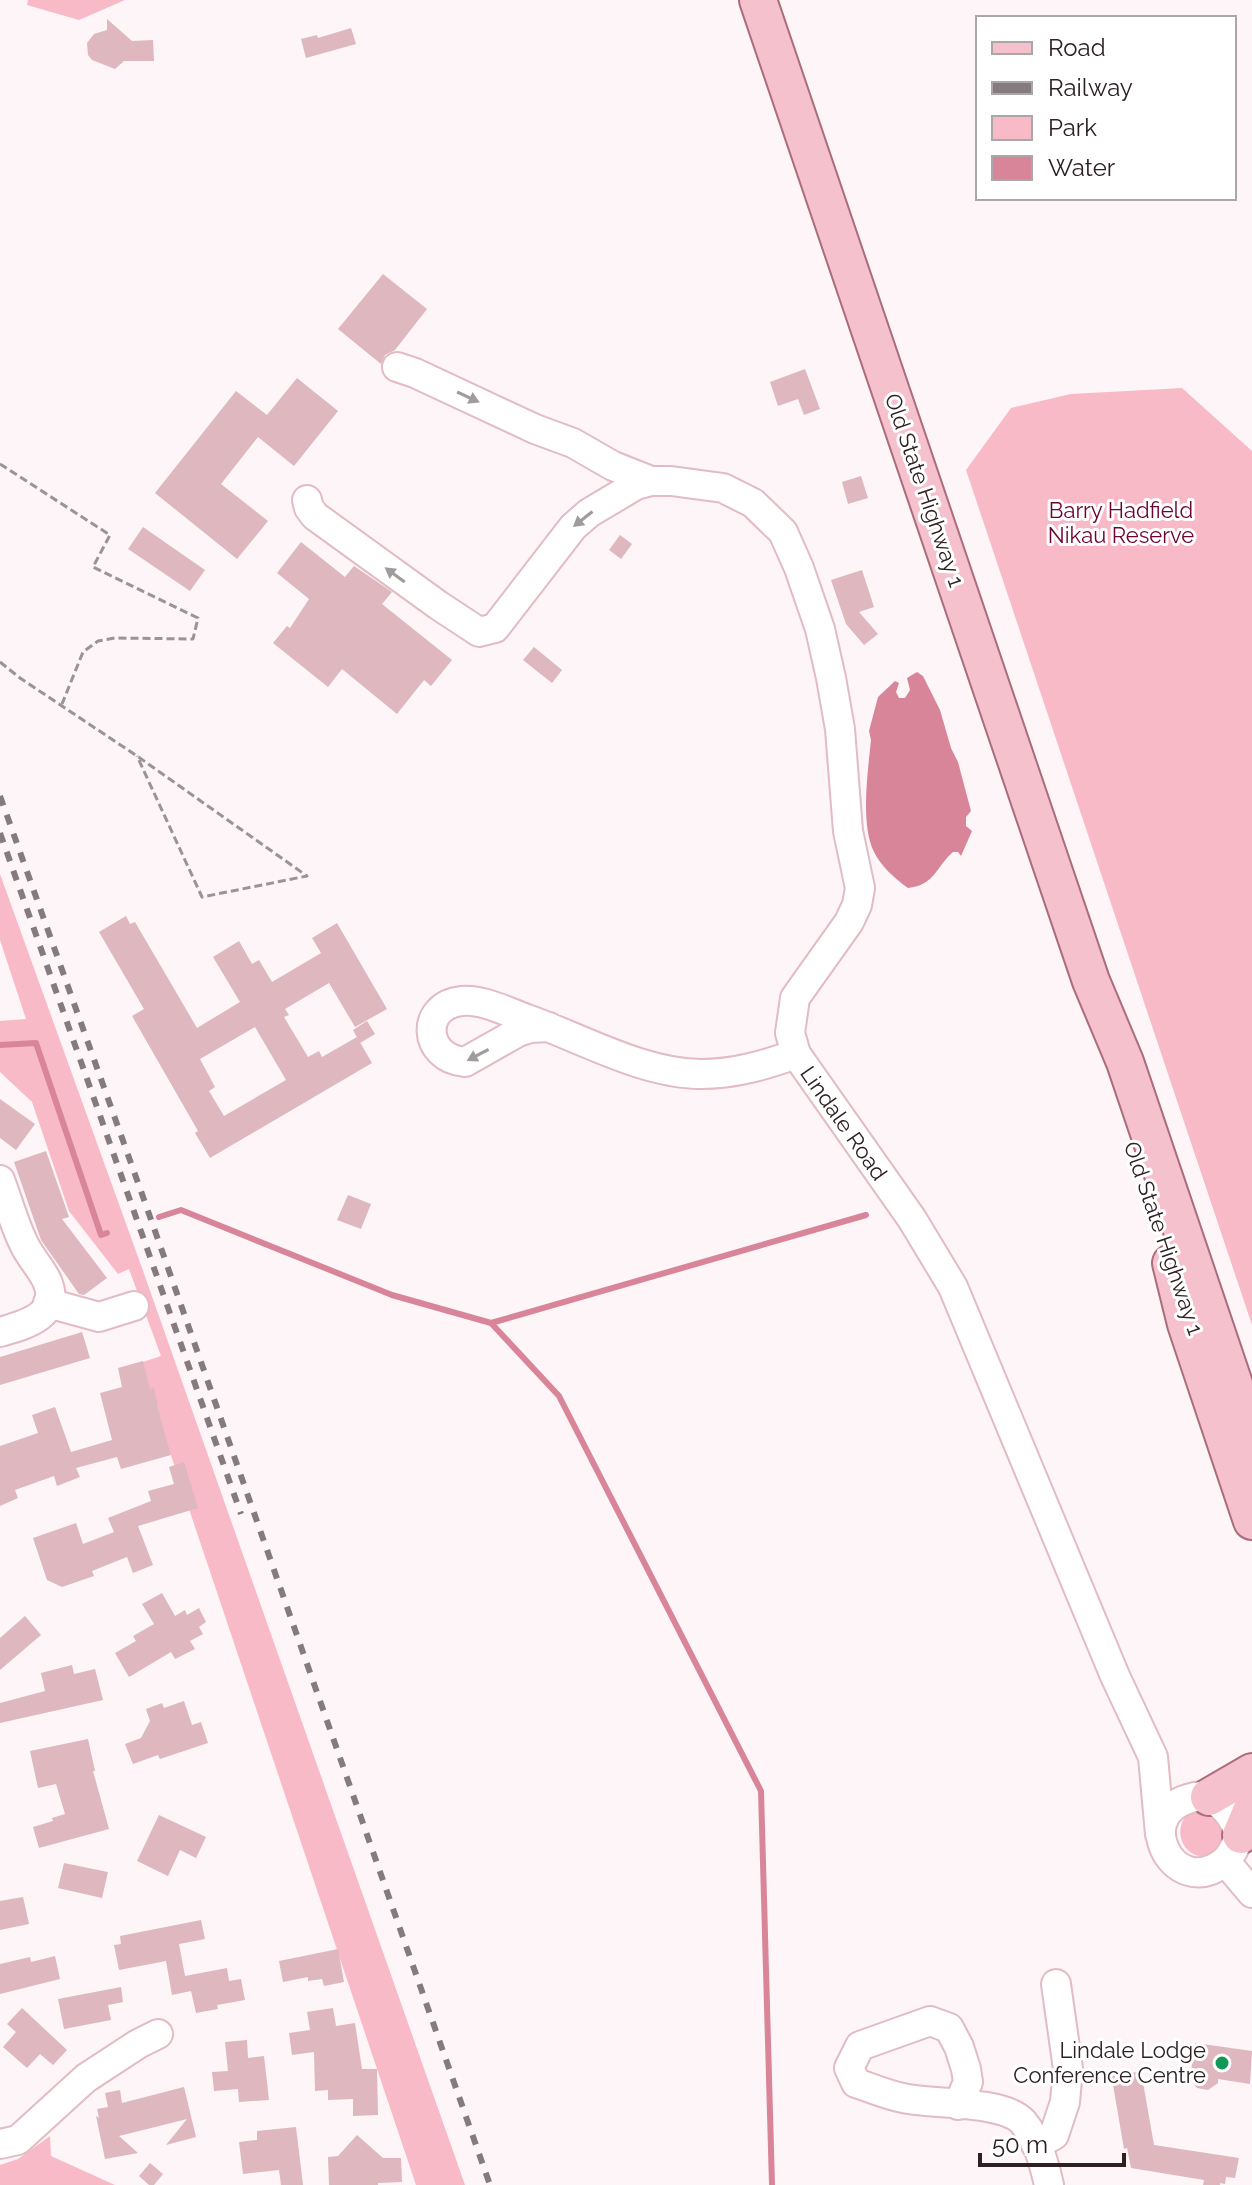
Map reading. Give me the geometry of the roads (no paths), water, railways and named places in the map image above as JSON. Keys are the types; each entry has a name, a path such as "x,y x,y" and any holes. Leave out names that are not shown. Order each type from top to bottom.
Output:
{"main road":[{"name":"Old State Highway 1","path":"758,0 1091,981 1125,1062 1252,1437"},
{"name":"Old State Highway 1","path":"1091,981 1111,1076 1169,1257 1252,1491"},
{"path":"1177,1213 1252,1374"},
{"path":"1169,1257 1186,1324 1252,1521"},
{"path":"1206,1797 1252,1772"}],"street":[{"path":"397,367 573,443 613,466 651,481"},
{"path":"307,500 315,516 468,626 483,632 495,628 578,522 636,485 651,481"},
{"name":"Lindale Road","path":"651,481 723,488 753,503 783,532 799,568 820,629 840,729 848,831 860,888 849,922 795,998 790,1033 796,1054 912,1219 953,1287 1115,1676 1153,1757 1160,1834"},
{"path":"549,1027 647,1065 698,1074 742,1070 796,1054"},
{"path":"0,1180 23,1242 48,1285 48,1303 42,1314 32,1322 0,1332"},
{"path":"48,1303 99,1317 134,1306"},
{"path":"1153,1757 1176,1781 1220,1802 1228,1810 1239,1835 1252,1893"},
{"path":"1206,1797 1186,1798 1173,1806 1163,1818 1160,1834 1163,1850 1174,1864 1191,1872 1208,1871 1239,1835"},
{"path":"1036,2145 1054,2135 1065,2102 1068,2069 1056,1984"},
{"path":"0,2144 18,2140 86,2078 158,2034"},
{"path":"958,2105 1006,2110 1022,2121 1043,2161 1049,2185"}],"water":[{"path":"917,672 923,676 940,710 958,762 971,811 966,817 966,826 972,831 961,856 953,852 929,880 908,888 889,872 874,852 867,827 866,797 871,740 869,731 878,697 895,681 899,683 896,692 899,698 905,698 910,690 907,678"}],"waterway":[{"path":"0,1045 36,1043 101,1235 107,1233"},
{"path":"159,1217 181,1210 392,1295 491,1323 559,1396 761,1791 772,2185"},
{"path":"491,1323 866,1215"}],"railway":[{"path":"0,796 490,2185"},
{"path":"0,833 241,1514"}],"place":[{"name":"Lindale Lodge Conference Centre","path":"1222,2063"}],"park label":[{"name":"Barry Hadfield Nikau Reserve","path":"1121,522"}]}
